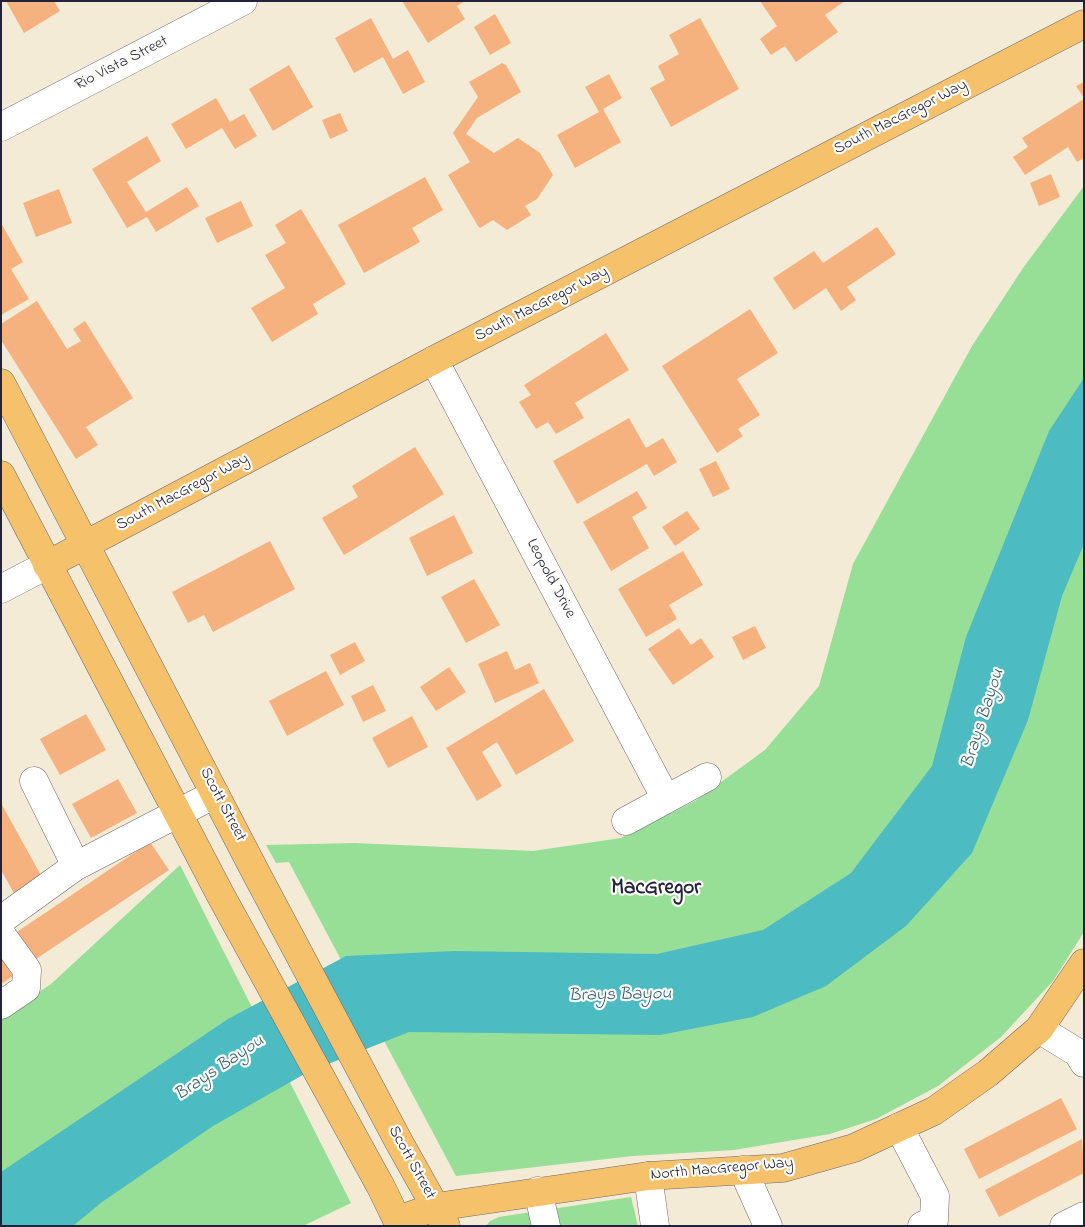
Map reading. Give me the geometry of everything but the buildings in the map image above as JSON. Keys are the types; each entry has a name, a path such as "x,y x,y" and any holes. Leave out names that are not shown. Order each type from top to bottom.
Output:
{"main road":[{"name":"South MacGregor Way","path":"47,565 434,360 1084,24"},
{"name":"Scott Street","path":"1,383 257,875 399,1142 441,1216"},
{"path":"1,475 179,812 220,894 366,1161 393,1224"},
{"name":"North MacGregor Way","path":"393,1224 441,1216 538,1191 648,1176 783,1168 854,1148 934,1111 988,1073 1039,1029 1084,962"}],"street":[{"name":"Rio Vista Street","path":"1,127 243,1"},
{"name":"Leopold Drive","path":"434,360 666,799"},
{"name":"South MacGregor Way","path":"1,588 47,565"},
{"path":"626,820 707,777"},
{"path":"34,781 76,866"},
{"path":"1,920 76,866 215,794"},
{"path":"1,934 27,970 26,988 1,1004"},
{"path":"1039,1029 1078,1053 1084,1063"},
{"path":"899,1127 935,1196 934,1220 922,1226"},
{"path":"743,1170 768,1226"},
{"path":"648,1176 655,1226"},
{"path":"538,1191 546,1226"},
{"path":"1064,1226 1084,1216"}],"green space":[{"path":"1084,186 1084,932 1053,981 1001,1037 938,1086 876,1119 830,1134 734,1150 633,1156 456,1176 289,862 276,863 266,845 355,843 533,851 621,838 695,801 765,750 819,686 853,564 972,346 1023,268"},
{"path":"180,865 351,1203 303,1226 1,1226 1,1017 51,984"},
{"path":"631,1197 638,1226 486,1226 490,1221 499,1217"}],"water":[{"name":"Brays Bayou","path":"1084,378 1084,544 1062,596 1028,720 972,853 906,926 826,986 753,1017 660,1035 409,1032 308,1072 213,1126 102,1202 73,1226 1,1226 1,1172 228,1019 346,956 455,951 657,954 763,930 851,873 932,766 966,637 1049,431"}],"district":[{"name":"MacGregor","path":"656,890"}]}
